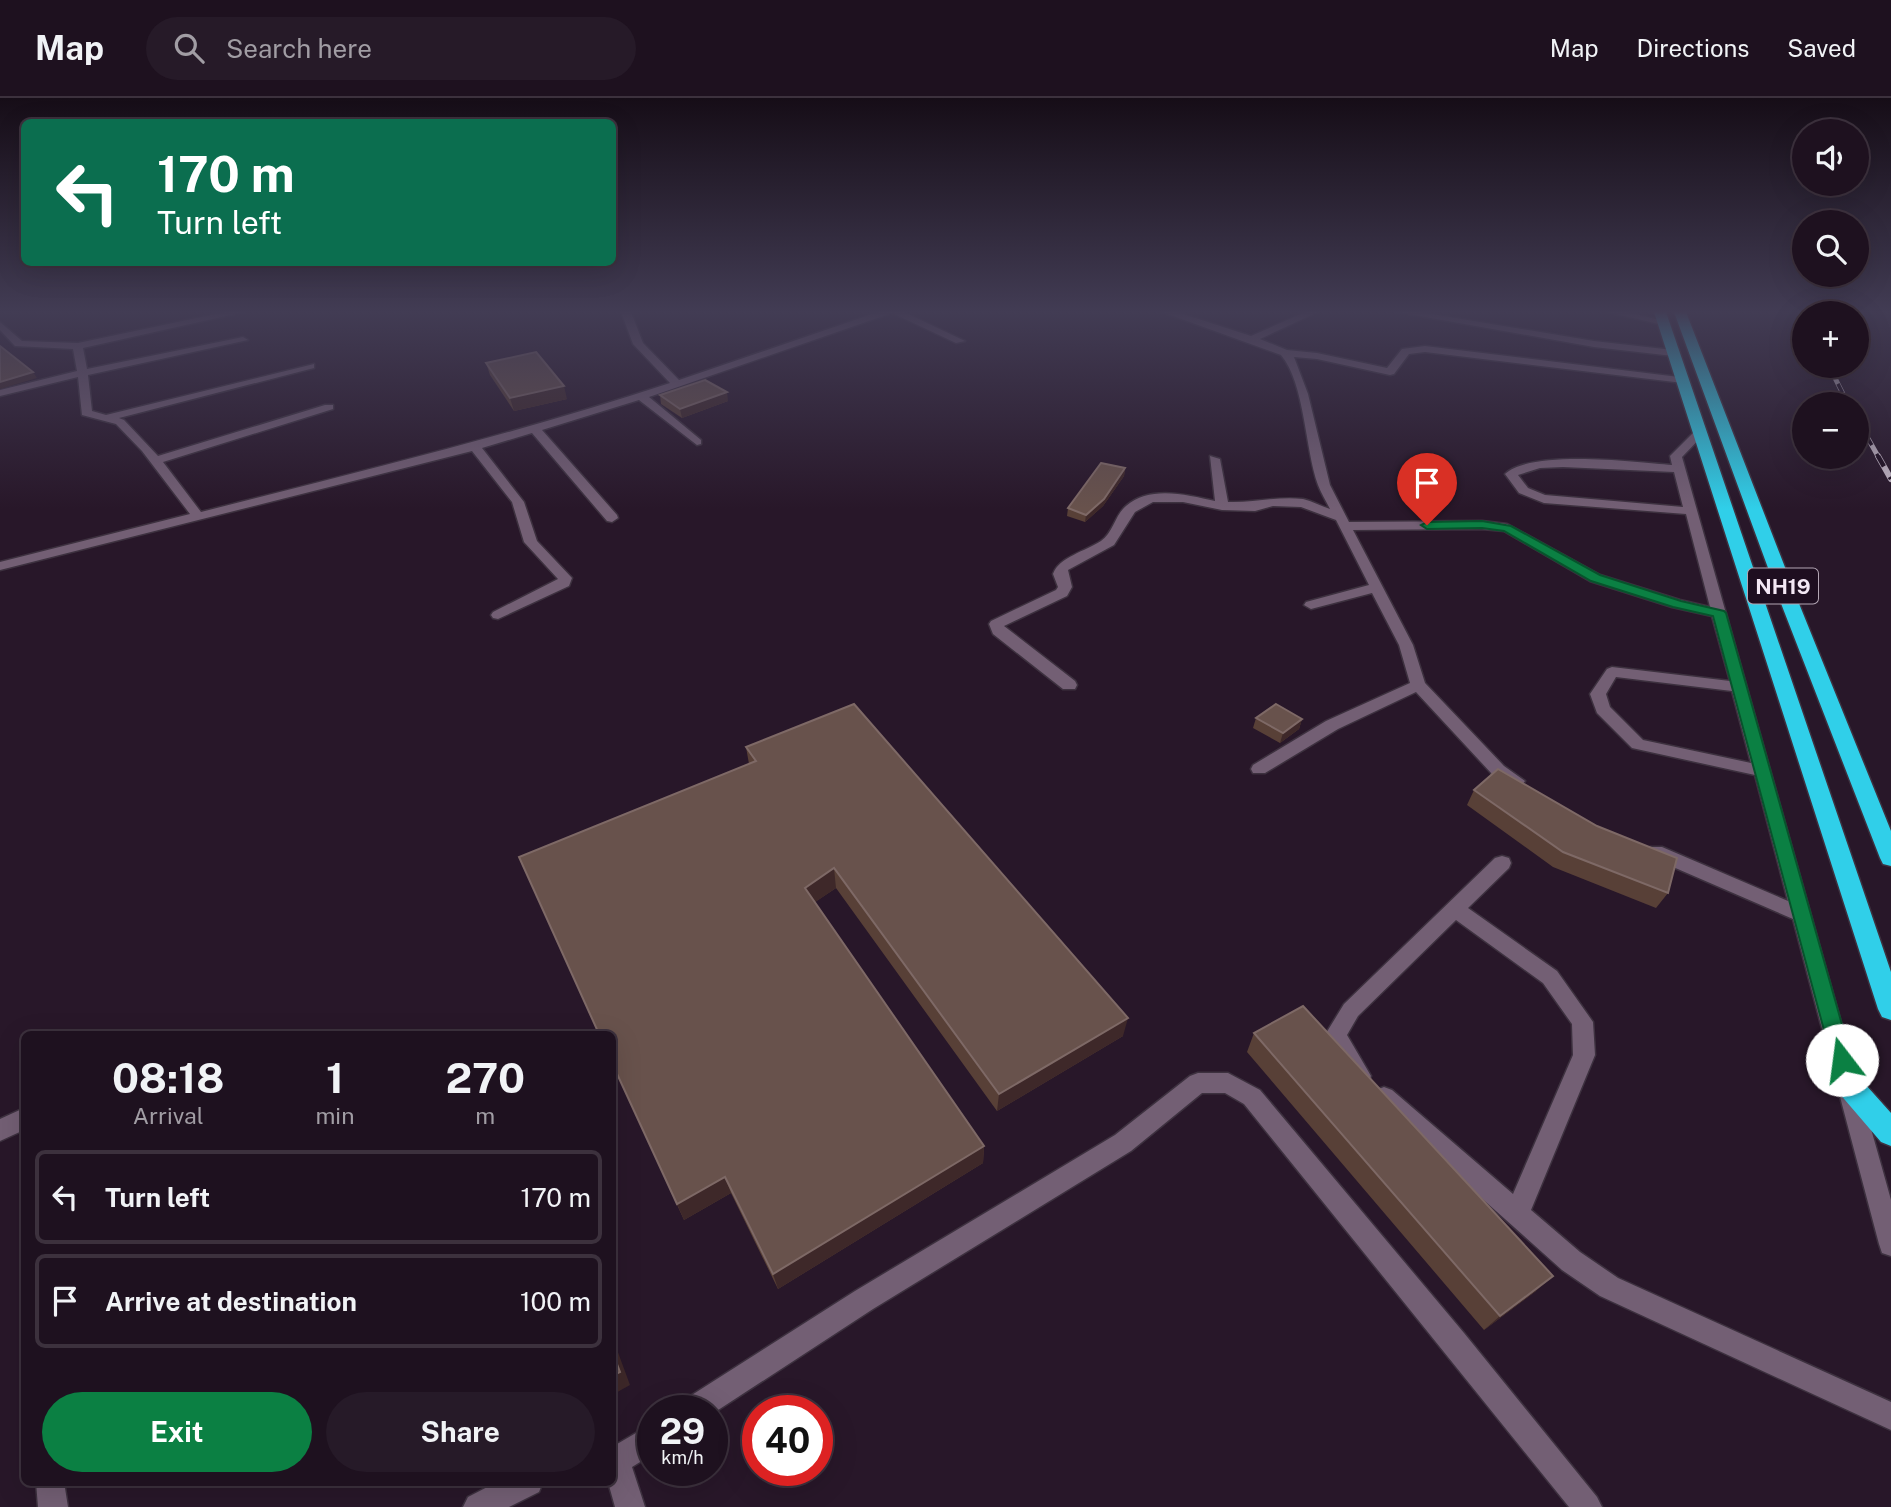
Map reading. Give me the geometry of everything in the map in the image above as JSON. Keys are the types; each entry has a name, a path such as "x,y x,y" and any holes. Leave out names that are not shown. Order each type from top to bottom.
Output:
{"highway":[{"name":"NH19","path":"1705,378 1791,606 1891,858"},
{"name":"NH19","path":"1683,380 1891,1009"},
{"path":"1848,1084 1891,1133"}],"street":[{"path":"0,393 63,378"},
{"path":"84,378 88,390 86,413 120,422 197,515"},
{"path":"106,418 264,378"},
{"path":"671,378 677,384"},
{"path":"0,566 475,446 695,378"},
{"path":"1298,378 1324,485 1406,645 1418,685 1497,770 1533,791"},
{"path":"1664,378 1683,380"},
{"path":"641,396 697,442"},
{"path":"155,461 329,407"},
{"path":"535,429 612,518"},
{"path":"1700,432 1676,456 1891,1244"},
{"path":"475,446 518,502 531,542 565,578 564,583 553,591 498,615"},
{"path":"1214,459 1222,506"},
{"path":"1680,469 1562,463 1527,465 1515,468 1511,474 1516,485 1528,494 1544,499 1691,511"},
{"path":"1069,685 998,631 996,624 1062,593 1065,587 1060,574 1062,568 1109,542 1136,504 1164,496 1222,506 1255,507 1273,502 1303,503 1343,522 1507,528 1595,578 1666,601 1719,613"},
{"path":"1311,605 1375,588"},
{"path":"1739,687 1612,672 1598,694 1603,709 1638,744 1762,771"},
{"path":"1259,769 1332,725 1418,685"},
{"path":"1640,845 1802,915"},
{"path":"1502,863 1351,1010 1336,1035 1360,1075 1571,1261 1609,1287 1891,1416"},
{"path":"1456,909 1550,977 1582,1022 1584,1055 1517,1213"},
{"path":"717,1395 864,1300 1123,1143 1198,1083 1228,1083 1252,1097 1261,1107 1587,1507"},
{"path":"0,1130 21,1120"},
{"path":"616,1461 637,1447"},
{"path":"616,1468 630,1507"},
{"path":"50,1486 53,1507"},
{"path":"485,1496 516,1486"}],"building":[{"path":"496,378 557,378 564,386 510,398"},
{"path":"705,380 727,392 680,409 660,395"},
{"path":"1101,463 1125,468 1104,499 1086,515 1068,508"},
{"path":"854,704 1128,1018 999,1094 834,868 805,888 984,1146 773,1274 725,1177 677,1204 616,1072 616,1031 598,1031 519,857 756,761 746,747"},
{"path":"1276,704 1302,719 1283,733 1256,718"},
{"path":"1498,769 1597,826 1677,858 1668,893 1563,852 1474,790"},
{"path":"1303,1006 1553,1276 1500,1316 1254,1033"}],"railway":[{"path":"1835,378 1842,392"},
{"path":"1869,440 1879,458"},
{"path":"1878,456 1891,479"}],"route":[{"path":"1427,525 1507,528 1595,578 1677,604 1719,613 1842,1060"}]}
